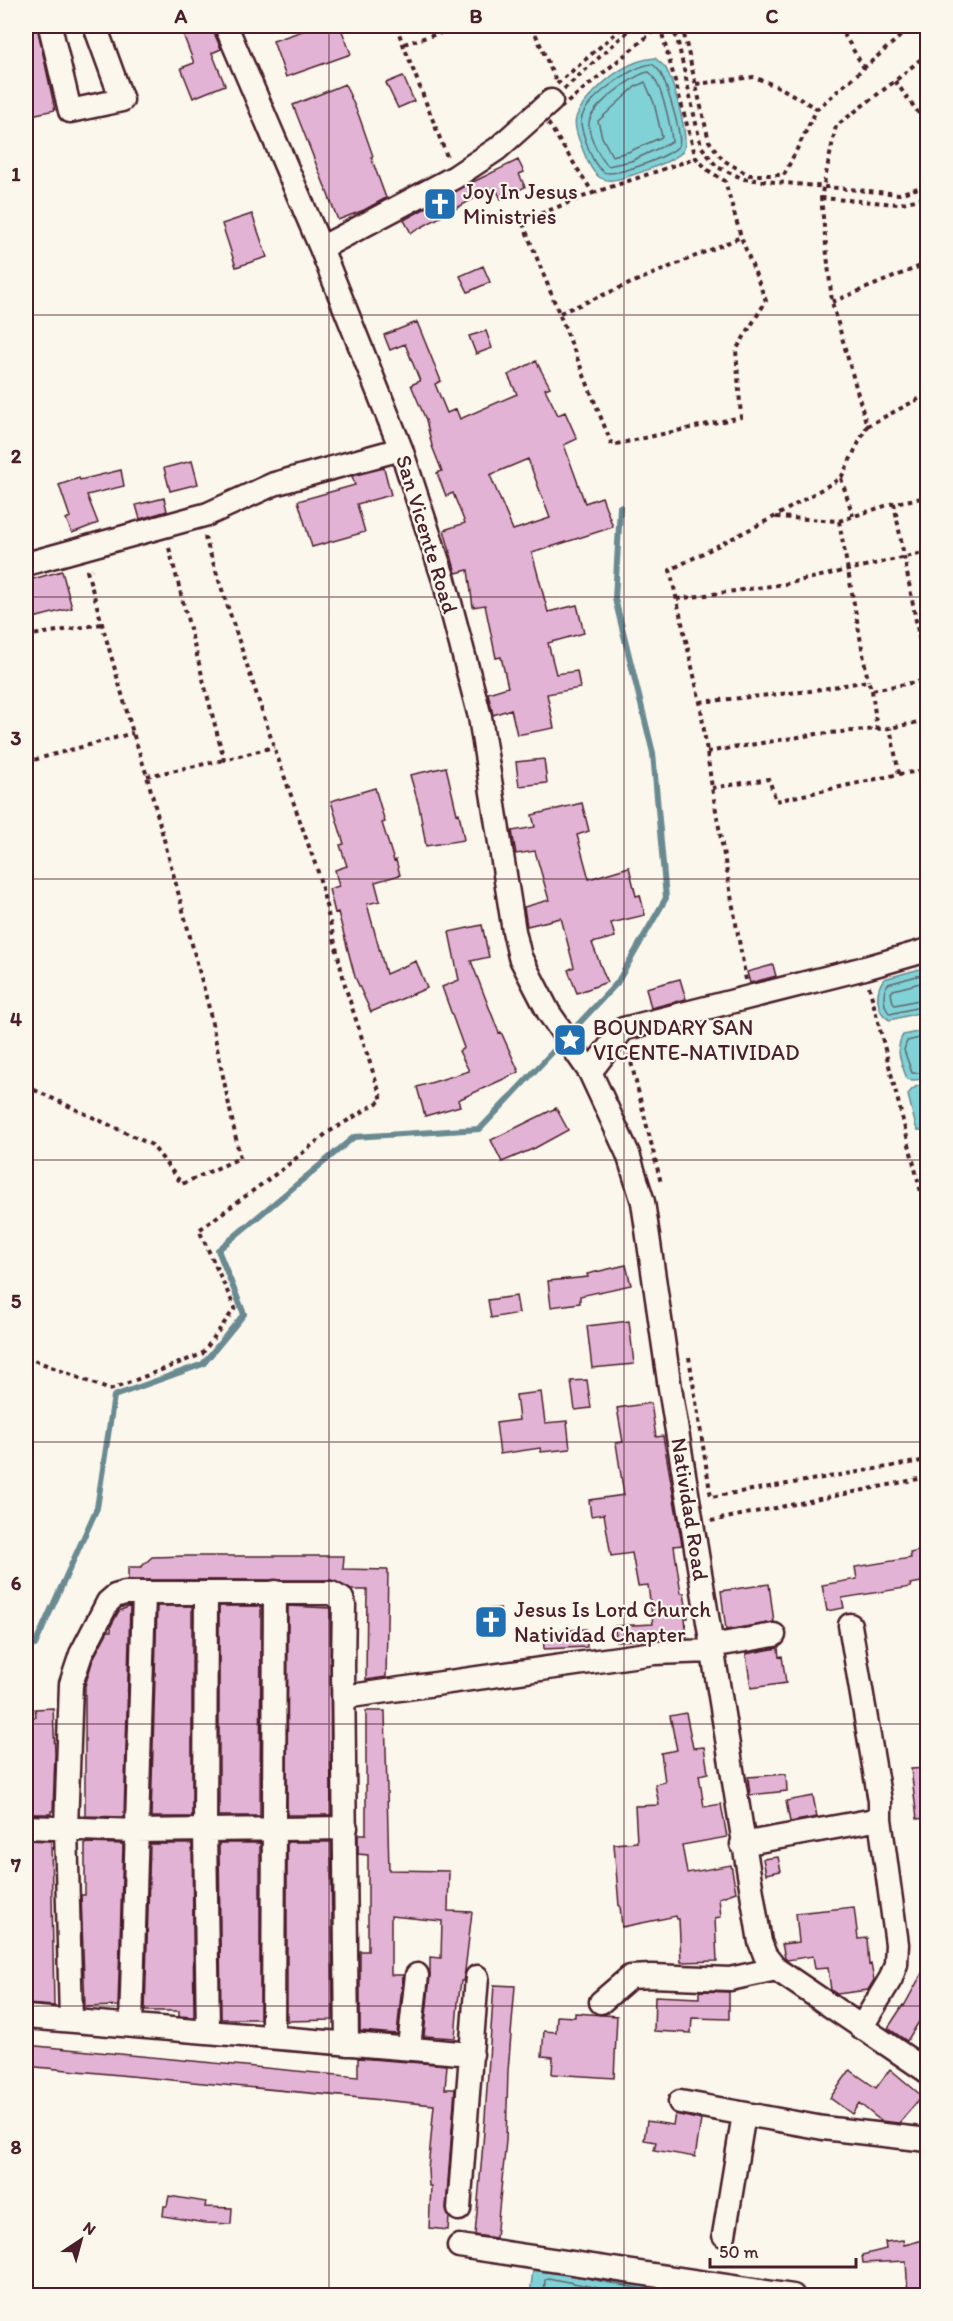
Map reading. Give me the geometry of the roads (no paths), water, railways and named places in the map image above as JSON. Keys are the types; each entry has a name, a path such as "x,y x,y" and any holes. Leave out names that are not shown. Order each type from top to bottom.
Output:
{"street":[{"path":"50,26 69,111 122,100 95,26"},
{"name":"San Vicente Road","path":"226,26 321,248 401,449 444,580 480,717 520,957 549,1013 583,1063"},
{"path":"321,248 455,177 497,149 552,92"},
{"path":"26,564 208,514 274,484 401,449"},
{"path":"583,1063 623,1029 865,968 927,950"},
{"name":"Natividad Road","path":"583,1063 628,1154 643,1202 742,1844 760,1942 765,1955 776,1969 927,2072"},
{"path":"273,2037 275,1592"},
{"path":"70,2020 66,1828 71,1684 81,1654 108,1602 115,1596 125,1593 331,1593 342,1599 344,1605 347,2044"},
{"path":"206,1593 205,1831 208,2032"},
{"path":"131,2025 144,1594"},
{"path":"850,1625 880,1801 880,1819 897,1944 896,1964 891,1978 861,2028"},
{"path":"344,1697 654,1653 712,1648 774,1635"},
{"path":"742,1844 880,1819"},
{"path":"26,1827 136,1831 346,1828"},
{"path":"601,2002 630,1977 730,1979 776,1969"},
{"path":"409,2047 417,1975"},
{"path":"459,2209 477,1977"},
{"path":"26,2017 472,2054"},
{"path":"680,2102 823,2128 927,2140"},
{"path":"724,2235 744,2114"},
{"path":"459,2246 793,2295"}],"water":[{"path":"655,58 665,67 676,96 685,135 683,151 671,160 638,173 611,180 599,177 590,166 578,138 575,126 576,116 594,92 617,72 635,62"},
{"path":"927,967 927,1011 890,1020 885,1017 878,1001 879,989 884,979"},
{"path":"927,1030 927,1079 907,1079 900,1057 900,1040 903,1035"},
{"path":"928,1083 927,1131 918,1130 908,1095 914,1088"},
{"path":"534,2261 708,2295 530,2296"}],"waterway":[{"path":"570,1033 617,983 666,898 653,753 615,599 620,507"},
{"path":"26,1644 35,1645 97,1508 114,1396 203,1364 244,1314 218,1250 354,1137 480,1129 563,1041"}],"place":[{"name":"Joy In Jesus Ministries","path":"440,204"},
{"name":"BOUNDARY SAN VICENTE-NATIVIDAD","path":"570,1040"},
{"name":"Jesus Is Lord Church Natividad Chapter","path":"491,1622"}]}
